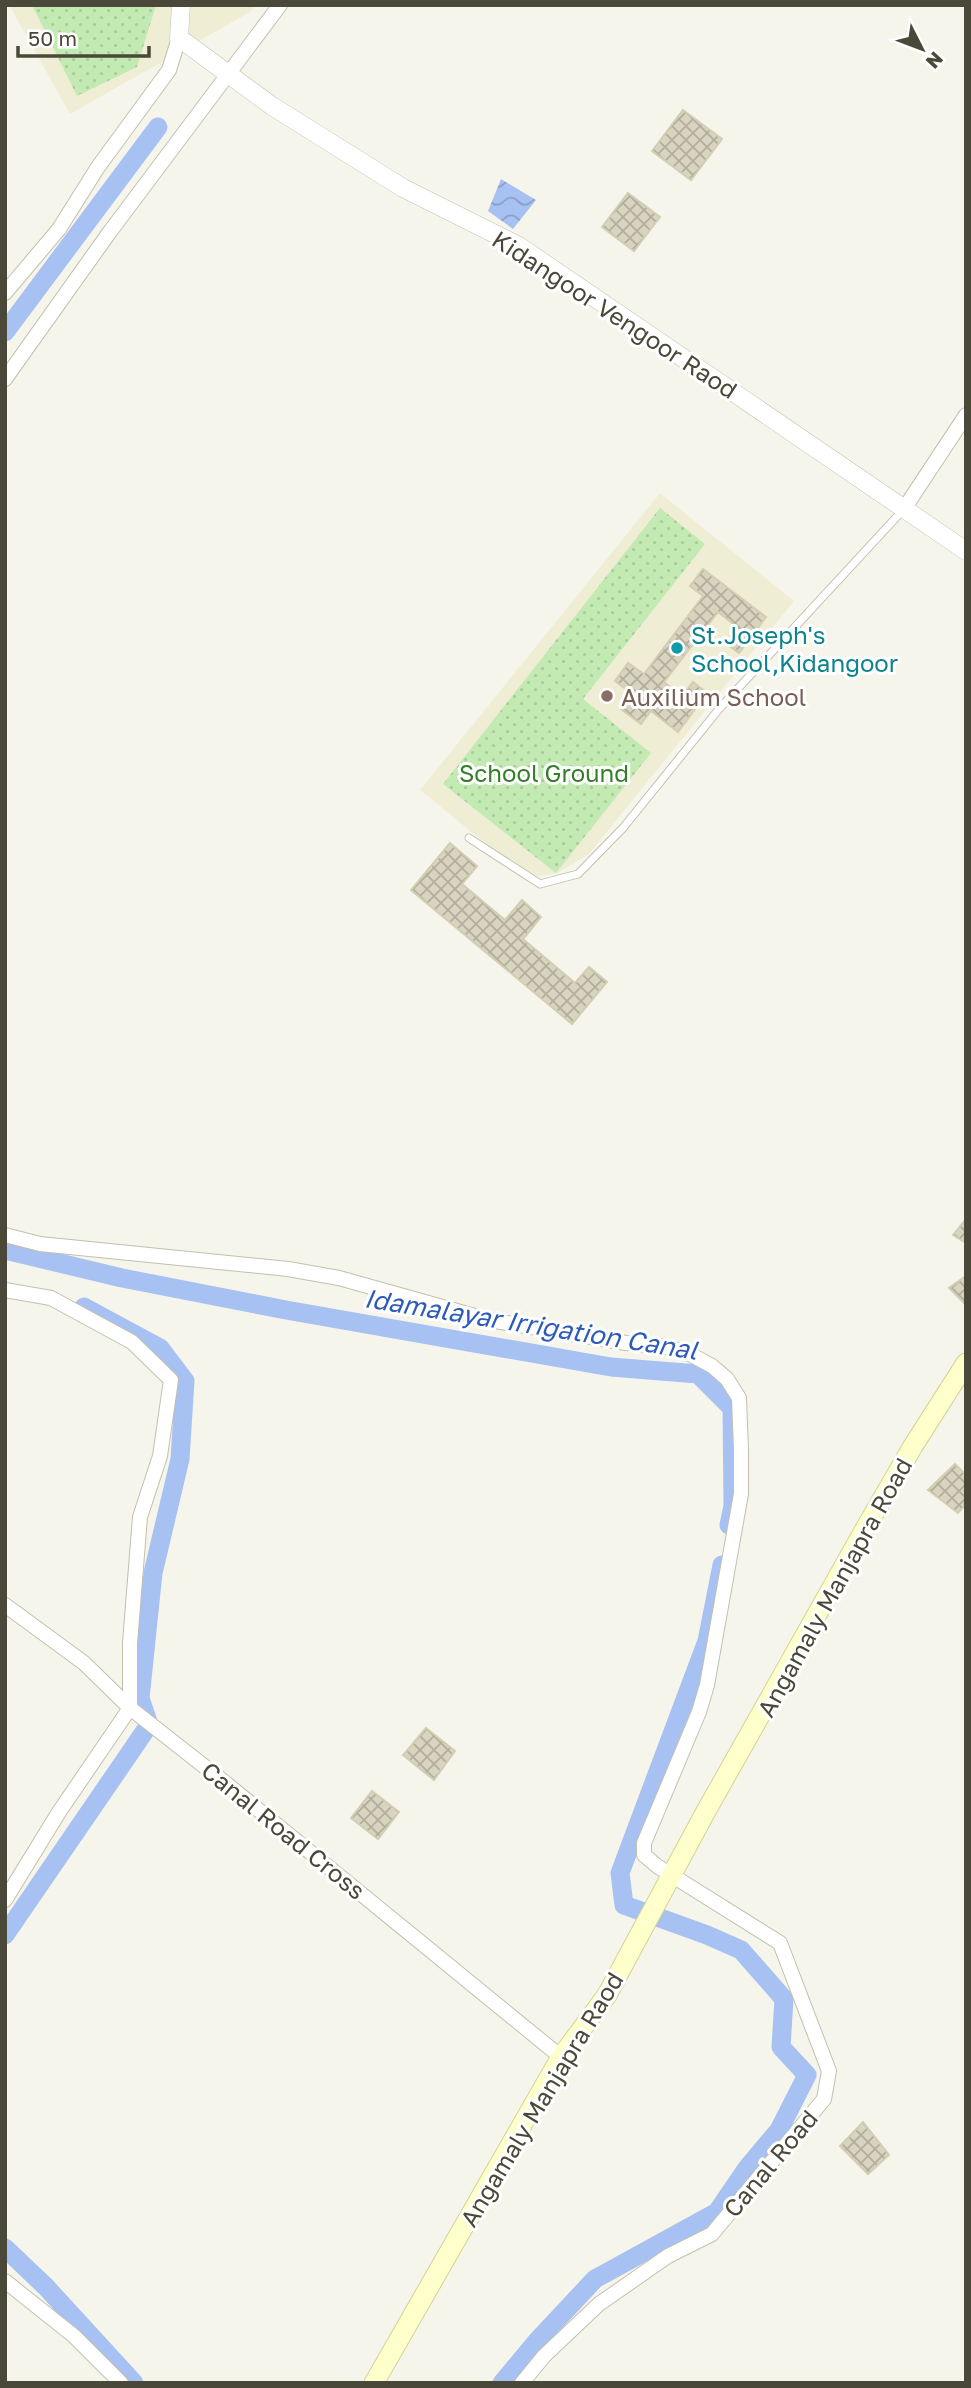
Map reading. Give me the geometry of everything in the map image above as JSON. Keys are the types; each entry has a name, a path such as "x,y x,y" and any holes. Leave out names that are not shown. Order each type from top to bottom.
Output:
{"main road":[{"name":"Angamaly Manjapra Road","path":"705,1813 913,1447 966,1363"},
{"name":"Angamaly Manjapra Raod","path":"374,2383 561,2057 607,1995 705,1813"}],"street":[{"path":"5,293 59,229 98,167 169,70 179,38 181,5"},
{"path":"5,379 109,233 280,5"},
{"name":"Kidangoor Vengoor Raod","path":"179,38 272,106 403,188 519,246 966,551"},
{"path":"904,509 966,415"},
{"name":"Canal Road","path":"5,1235 40,1244 239,1262 339,1278 489,1320 626,1343 667,1347 686,1352 712,1366 727,1379 739,1398 741,1494 719,1627 699,1712 644,1843 645,1855 669,1881 780,1943 829,2071 824,2099 712,2234 668,2256 599,2304 544,2356 522,2383"},
{"path":"5,1290 51,1298 132,1342 172,1380 160,1457 141,1517 130,1643 130,1708 59,1812 5,1900"},
{"name":"Canal Road Cross","path":"5,1605 84,1663 130,1708 561,2057"},
{"path":"5,2281 74,2336 121,2383"}],"lane":[{"path":"469,838 540,884 578,874 623,828 719,709 904,509"}],"shaded area":[{"path":"9,5 255,5 250,12 70,114"},
{"name":"Auxilium School","path":"660,493 794,601 589,854 556,874 527,877 420,790"}],"green space":[{"path":"32,5 156,5 137,67 77,96"},
{"name":"School Ground","path":"660,508 705,544 583,699 651,753 556,873 443,784"}],"water":[{"path":"501,179 536,200 513,229 488,211"}],"building":[{"path":"683,110 722,139 691,180 652,151"},
{"path":"628,193 660,217 634,251 602,227"},
{"name":"St.Joseph's School,Kidangoor","path":"703,569 766,617 739,653 725,643 737,627 718,612 664,682 682,696 693,682 707,693 678,732 651,711 641,724 621,709 632,694 615,681 628,663 644,674 703,596 690,586"},
{"path":"450,843 477,866 462,884 505,920 522,900 541,917 523,939 575,983 589,967 607,982 572,1024 411,890"},
{"path":"966,1219 966,1243 953,1235"},
{"path":"966,1276 966,1305 949,1288"},
{"path":"955,1464 966,1475 966,1504 958,1513 928,1490"},
{"path":"426,1728 455,1751 434,1780 403,1755"},
{"path":"372,1791 399,1812 378,1839 351,1818"},
{"path":"863,2122 889,2155 868,2174 840,2146"}],"waterway":[{"name":"Idamalayar Irrigation Canal","path":"5,332 158,127"},
{"name":"Idamalayar Irrigation Canal","path":"5,1250 122,1278 286,1310 611,1367 698,1374 732,1408 733,1506 729,1525"},
{"path":"5,1935 149,1725 140,1698 153,1573 180,1459 185,1381 160,1348 84,1307"},
{"name":"Idamalayar Irrigation Canal","path":"502,2383 595,2279 717,2212 747,2168 779,2130 807,2075 781,2047 784,1999 741,1950 624,1905 620,1873 707,1641 722,1565"},
{"path":"5,2248 46,2287 134,2383"}],"place":[{"name":"St.Joseph's School,Kidangoor","path":"677,648"},
{"name":"Auxilium School","path":"607,696"}]}
